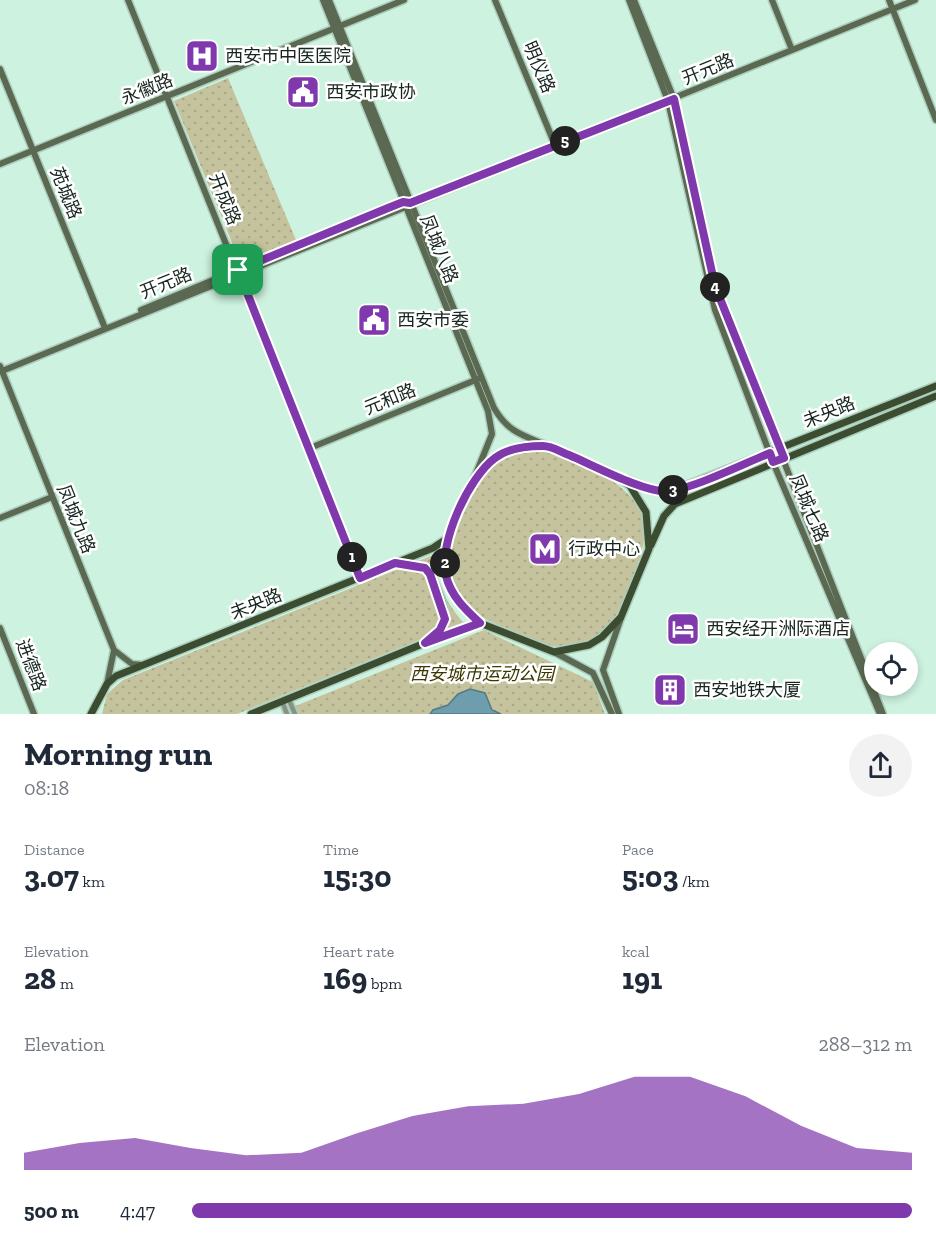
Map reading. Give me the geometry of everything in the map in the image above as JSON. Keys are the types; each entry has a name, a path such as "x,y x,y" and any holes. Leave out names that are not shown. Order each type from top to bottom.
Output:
{"main road":[{"name":"未央路","path":"612,473 648,488 666,492 936,386"},
{"name":"未央路","path":"649,549 664,516 675,504 936,396"},
{"path":"523,446 547,446 612,473 630,486 643,505 649,524 649,549 621,618 602,638 589,645 554,652 480,623 464,608 452,592 445,573 448,538 475,477 496,456 523,446"},
{"name":"未央路","path":"107,684 116,676 433,548 448,538"},
{"path":"395,563 425,568 430,574 444,610 445,619 440,630 425,643"},
{"path":"250,714 480,623"},
{"path":"91,714 96,710 107,684"}],"street":[{"name":"开成路","path":"128,0 310,448 360,578"},
{"name":"凤城八路","path":"323,0 337,28 406,204 479,379 503,424 547,446"},
{"name":"凤城八路","path":"329,0 337,28"},
{"name":"永徽路","path":"0,164 404,0"},
{"name":"明仪路","path":"495,0 555,145"},
{"name":"凤城七路","path":"629,0 671,100 708,289 773,462 882,714"},
{"name":"凤城七路","path":"634,0 671,100 715,286 781,448 882,714"},
{"path":"772,0 792,50"},
{"path":"889,0 936,120"},
{"name":"开元路","path":"1,368 915,0"},
{"name":"苑城路","path":"0,69 105,327"},
{"name":"凤城九路","path":"1,368 114,651"},
{"name":"凤城八路","path":"475,477 492,434 479,379"},
{"name":"元和路","path":"310,448 479,379"},
{"path":"0,518 51,497"},
{"path":"619,714 603,670 621,618"},
{"name":"进德路","path":"0,628 34,714"},
{"path":"107,684 114,651 132,664 143,665"},
{"path":"554,652 593,673 612,714"},
{"path":"285,700 287,714"},
{"path":"285,700 295,714"}],"green space":[{"path":"228,78 296,240 240,262 174,101"},
{"path":"524,450 557,454 575,460 611,479 637,504 644,518 645,528 641,555 624,600 606,629 582,644 560,647 531,639 473,611 454,590 450,563 457,528 470,495 489,467 513,453"},
{"path":"438,553 437,572 442,590 463,622 237,714 102,714 107,694 123,680"},
{"name":"西安城市运动公园","path":"484,630 593,682 605,714 284,714 283,711"}],"water":[{"path":"470,689 485,693 492,710 501,714 430,714 433,710 448,705 458,694"}],"place":[{"name":"西安市中医医院","path":"202,56"},
{"name":"西安市政协","path":"303,92"},
{"name":"西安市委","path":"374,320"},
{"name":"行政中心","path":"545,549"},
{"name":"西安经开洲际酒店","path":"683,629"},
{"name":"西安地铁大厦","path":"670,690"}],"route":[{"path":"674,99 715,286 784,458 773,462 770,453 666,492 648,488 547,446 523,446 496,456 475,477 448,538 445,556 445,573 452,592 464,608 480,623 425,643 440,630 445,619 444,610 430,574 425,568 417,565 395,563 360,578 238,270 403,202 410,203 674,99"}]}
